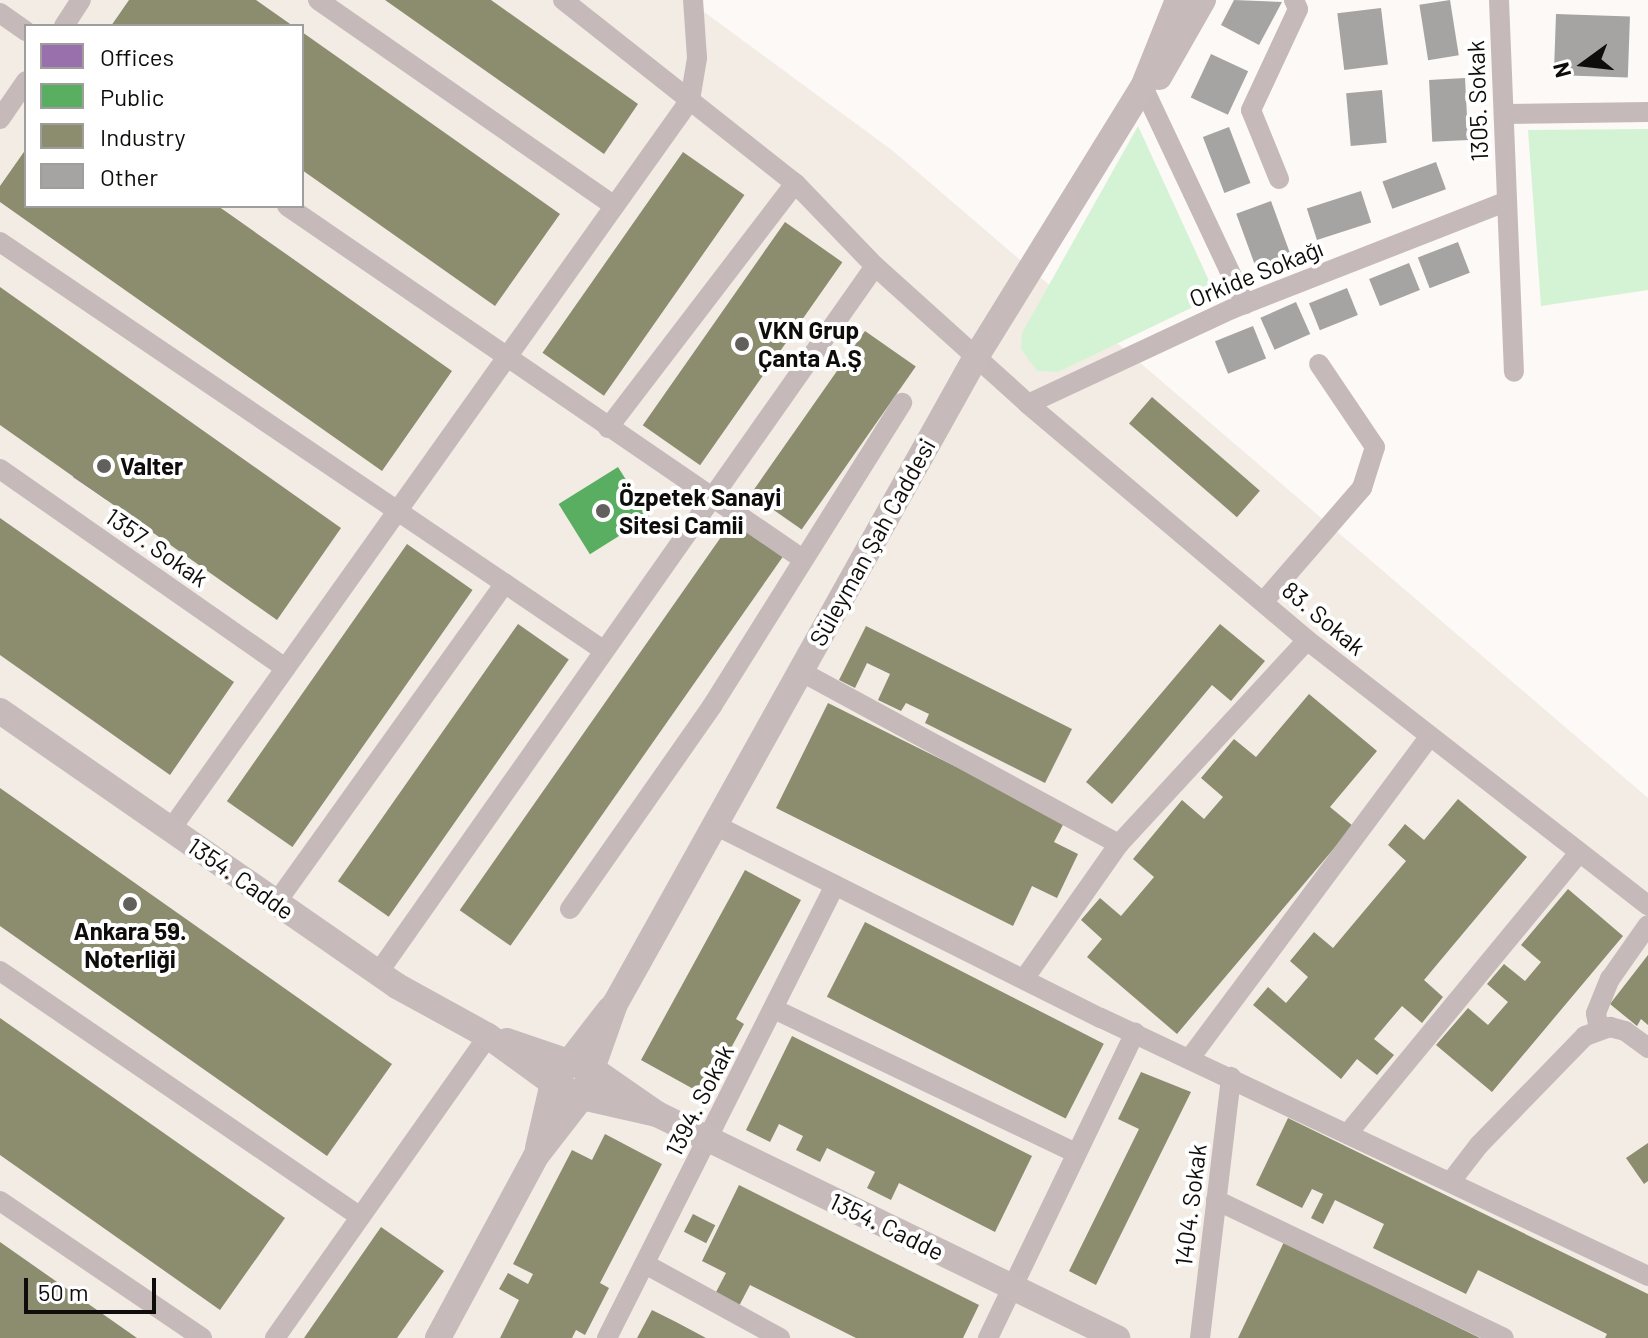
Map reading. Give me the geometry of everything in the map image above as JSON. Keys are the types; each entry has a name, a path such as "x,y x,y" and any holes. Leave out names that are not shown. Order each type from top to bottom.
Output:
{"main road":[{"name":"Süleyman Şah Caddesi","path":"615,1004 976,357 1143,87 1178,0"},
{"name":"Süleyman Şah Caddesi","path":"1143,87 1163,74 1203,0"},
{"name":"1354. Cadde","path":"0,711 378,973 488,1036 553,1083 582,1097 657,1114"},
{"path":"536,1156 553,1083 568,1058 615,1004"},
{"path":"438,1338 536,1156 582,1097 595,1071 615,1004"},
{"name":"1354. Cadde","path":"488,1036 568,1058 595,1071 657,1114 1011,1286 1084,1331 1117,1338"}],"street":[{"path":"65,24 81,0"},
{"path":"318,0 612,204"},
{"name":"83. Sokak","path":"563,0 795,183 875,266 1028,404 1307,640 1648,905"},
{"path":"171,829 612,204 690,100 697,58 693,0"},
{"path":"1279,179 1251,110 1298,9 1294,0"},
{"name":"1305. Sokak","path":"1499,0 1514,372"},
{"path":"0,13 24,30"},
{"path":"0,119 24,84"},
{"path":"1143,87 1245,304"},
{"path":"1504,114 1648,112"},
{"path":"608,428 795,183"},
{"name":"Orkide Sokağı","path":"1028,404 1245,304 1507,201"},
{"path":"290,208 507,353 608,428 801,558"},
{"path":"0,242 603,650"},
{"path":"378,973 711,495 875,266"},
{"path":"1264,601 1362,488 1375,447 1319,364"},
{"path":"570,909 712,706 801,558 902,403"},
{"name":"1357. Sokak","path":"0,469 285,668"},
{"path":"276,903 505,583"},
{"path":"1024,979 1119,844 1307,640"},
{"path":"800,671 1119,844"},
{"path":"1190,1058 1429,737"},
{"path":"713,824 1135,1033 1452,1180 1648,1276"},
{"path":"1349,1132 1579,853"},
{"name":"1394. Sokak","path":"607,1338 835,885"},
{"path":"1599,1029 1596,1013 1610,979 1648,925"},
{"path":"0,971 360,1217"},
{"path":"774,1009 1076,1153"},
{"path":"1452,1180 1570,1049 1599,1029 1625,1031 1648,1048"},
{"path":"988,1338 1135,1033"},
{"path":"275,1338 488,1036"},
{"name":"1404. Sokak","path":"1200,1338 1231,1077"},
{"path":"1216,1200 1504,1338"},
{"path":"0,1201 202,1338"},
{"path":"645,1264 780,1338"}],"shaded area":[{"path":"0,0 688,0 893,151 1648,798 1648,1338 0,1338"}],"green space":[{"path":"1138,126 1216,296 1058,372 1037,371 1021,349 1022,333"},
{"path":"1648,129 1648,290 1541,306 1528,130"}],"building: Offices":[{"name":"Valter","path":"102,434 135,456 106,499 73,477"}],"building: Public":[{"name":"Özpetek Sanayi Sitesi Camii","path":"618,467 649,517 590,554 559,504"}],"building: Industry":[{"path":"129,0 256,0 290,24 112,24"},
{"path":"385,0 491,0 638,104 604,154"},
{"path":"304,33 560,214 495,306 304,171"},
{"path":"24,152 24,208 221,208 452,371 382,471 0,202 0,186"},
{"path":"683,152 744,195 604,396 542,353"},
{"name":"VKN Grup Çanta A.Ş","path":"785,222 842,262 700,465 643,425"},
{"path":"0,287 341,528 277,620 0,425"},
{"path":"865,331 916,367 802,530 751,494"},
{"path":"1152,397 1260,491 1237,517 1129,423"},
{"path":"735,517 786,553 510,946 460,910"},
{"path":"0,518 234,682 170,775 0,655"},
{"path":"407,544 473,590 292,847 227,801"},
{"path":"518,624 569,660 389,917 338,881"},
{"path":"1220,624 1265,661 1231,701 1212,685 1112,804 1086,782"},
{"path":"866,626 1072,729 1045,783 925,723 929,714 906,703 901,711 878,700 890,674 867,663 855,688 839,680"},
{"path":"1309,694 1377,751 1330,807 1353,826 1177,1034 1087,957 1102,939 1081,920 1100,898 1121,916 1154,877 1133,859 1182,800 1204,819 1223,797 1201,778 1234,739 1256,757"},
{"path":"828,703 1065,821 1054,842 1078,854 1057,898 1032,886 1013,926 776,808"},
{"path":"0,788 392,1064 327,1156 0,926"},
{"path":"1458,799 1527,857 1424,980 1443,997 1422,1023 1402,1006 1374,1039 1394,1055 1377,1075 1357,1059 1341,1079 1253,1005 1268,987 1286,1003 1308,977 1290,961 1314,932 1333,948 1406,861 1388,845 1405,824 1424,840"},
{"path":"745,870 801,900 736,1019 744,1024 731,1048 737,1051 724,1075 710,1067 697,1091 641,1060"},
{"path":"1568,889 1623,936 1492,1092 1436,1045 1468,1008 1488,1025 1508,1002 1487,984 1504,964 1525,981 1541,962 1521,945"},
{"path":"865,922 1104,1044 1066,1119 827,997"},
{"path":"1648,955 1648,1025 1641,1019 1637,1026 1610,1004"},
{"path":"0,1018 285,1218 220,1310 0,1155"},
{"path":"792,1036 1032,1156 995,1232 899,1183 891,1200 867,1188 875,1172 827,1148 820,1162 796,1150 803,1136 779,1124 770,1142 746,1130"},
{"path":"1141,1072 1191,1092 1096,1285 1069,1271 1139,1129 1118,1119"},
{"path":"1288,1118 1648,1294 1648,1338 1605,1338 1607,1334 1478,1270 1466,1294 1373,1248 1384,1224 1335,1200 1323,1224 1311,1218 1323,1194 1312,1189 1302,1208 1256,1185"},
{"path":"605,1134 662,1164 600,1283 609,1288 585,1335 576,1330 572,1338 500,1338 519,1300 499,1289 508,1273 528,1284 533,1274 513,1264 572,1150 592,1160"},
{"path":"1648,1143 1648,1181 1644,1184 1626,1158"},
{"path":"739,1185 979,1305 963,1338 856,1338 750,1285 739,1306 715,1294 726,1273 702,1261"},
{"path":"693,1214 715,1225 706,1243 684,1232"},
{"path":"381,1227 444,1271 397,1338 304,1338"},
{"path":"0,1242 137,1338 0,1338"},
{"path":"1284,1242 1480,1338 1238,1338"},
{"path":"652,1310 676,1322 706,1338 637,1338"}],"building: Other":[{"path":"1234,0 1282,2 1259,45 1221,25"},
{"path":"1450,0 1459,55 1428,60 1419,5"},
{"path":"1381,8 1388,65 1344,70 1337,13"},
{"path":"1556,14 1630,17 1628,78 1554,75"},
{"path":"1211,54 1248,71 1228,115 1191,98"},
{"path":"1465,78 1468,140 1432,142 1429,80"},
{"path":"1382,90 1387,143 1351,146 1346,93"},
{"path":"1229,127 1251,183 1224,193 1203,137"},
{"path":"1436,162 1446,189 1392,209 1382,181"},
{"path":"1361,191 1371,222 1317,240 1307,209"},
{"path":"1271,201 1292,258 1257,271 1236,214"},
{"path":"1458,242 1470,273 1430,288 1418,257"},
{"path":"1409,263 1420,290 1380,306 1369,279"},
{"path":"1347,288 1358,315 1320,330 1309,303"},
{"path":"1296,302 1310,334 1275,350 1260,318"},
{"path":"1253,326 1266,358 1228,374 1215,341"}],"place":[{"name":"VKN Grup Çanta A.Ş","path":"742,344"},
{"name":"Valter","path":"104,466"},
{"name":"Özpetek Sanayi Sitesi Camii","path":"603,511"},
{"name":"Ankara 59. Noterliği","path":"130,904"}]}
